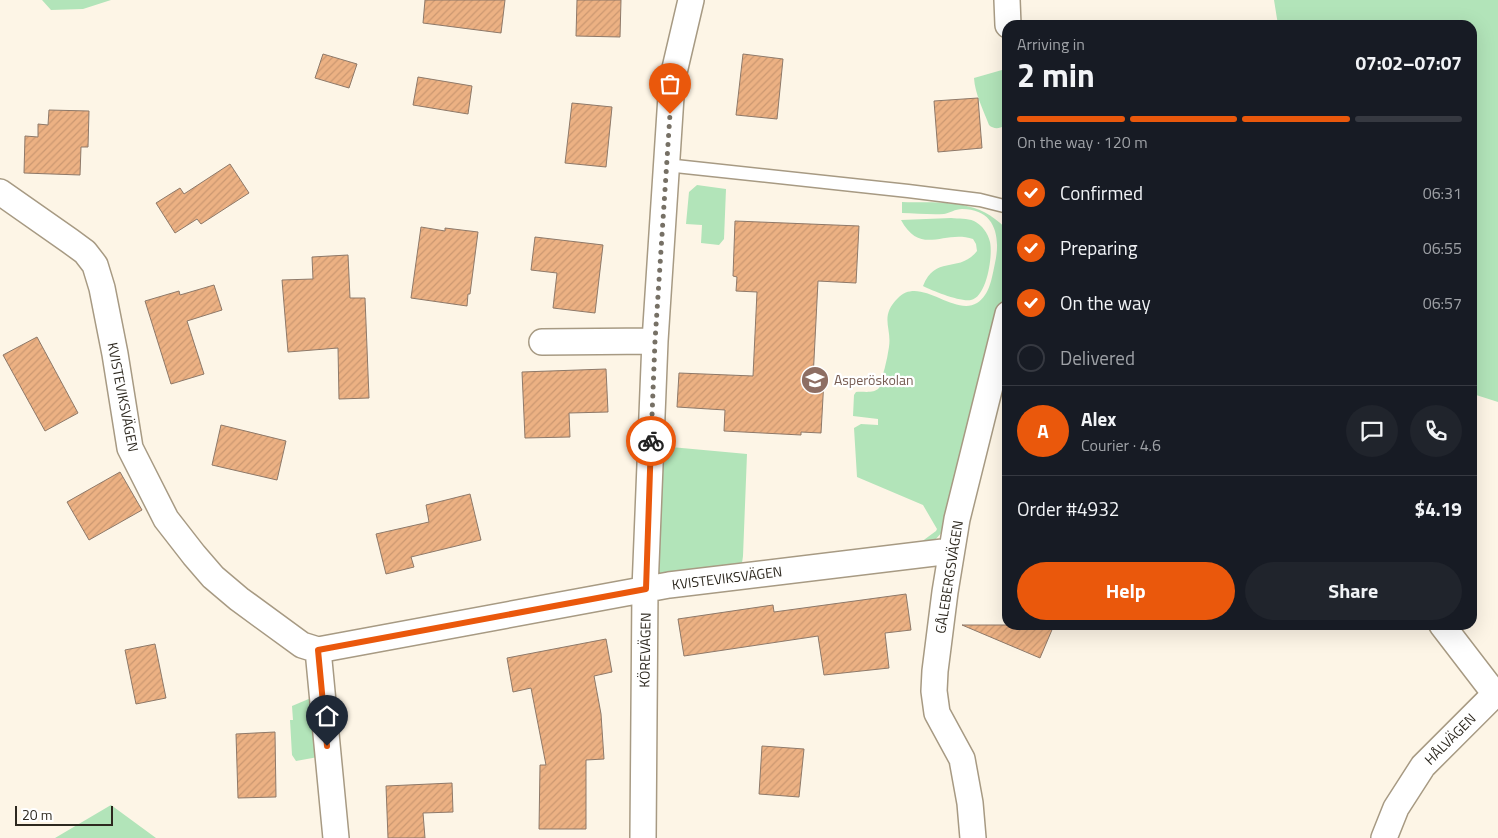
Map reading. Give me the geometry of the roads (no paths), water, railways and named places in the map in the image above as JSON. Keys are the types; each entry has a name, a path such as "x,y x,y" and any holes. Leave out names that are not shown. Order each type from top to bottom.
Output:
{"street":[{"name":"KÖREVÄGEN","path":"643,838 646,589 655,341 672,81 691,0"},
{"path":"1007,0 1008,20"},
{"name":"KVISTEVIKSVÄGEN","path":"0,192 85,252 95,266 102,288 115,354 130,448 166,519 214,577 238,599 302,645 318,650 646,589 951,551"},
{"name":"GÅLEBERGSVÄGEN","path":"973,838 970,803 962,759 937,713 934,691 935,671 957,519 1002,338"},
{"path":"542,342 655,341"},
{"name":"HÅLVÄGEN","path":"1384,838 1396,808 1423,766 1496,694 1446,630"},
{"path":"318,650 336,838"}],"lane":[{"path":"666,165 908,191 980,200 1002,206"}],"place":[{"name":"Asperöskolan","path":"815,380"}]}
